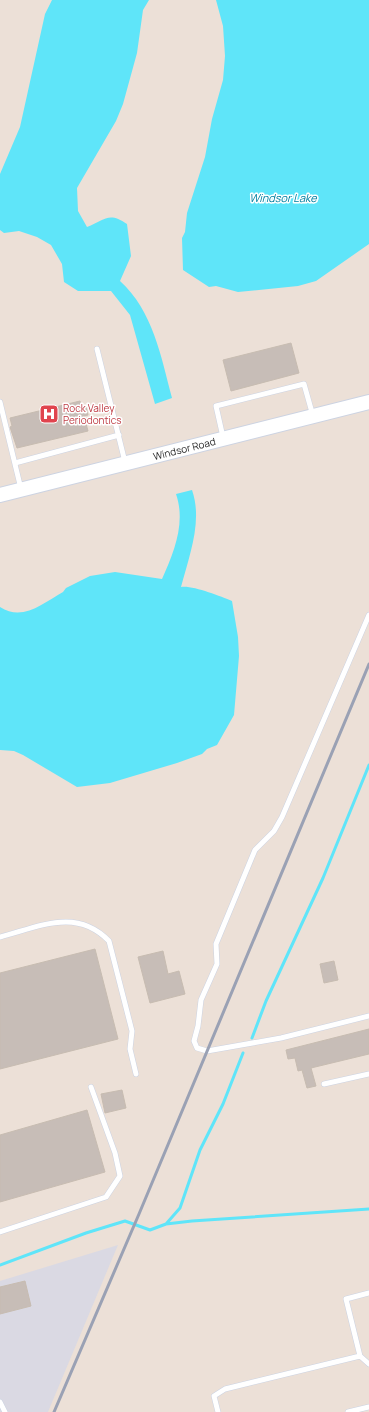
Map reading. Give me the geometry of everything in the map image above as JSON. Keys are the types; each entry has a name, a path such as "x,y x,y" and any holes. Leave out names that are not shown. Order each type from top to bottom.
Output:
{"street":[{"name":"Windsor Road","path":"0,495 369,402"}],"lane":[{"path":"97,349 126,463"},
{"path":"223,438 216,406 304,384 313,416"},
{"path":"0,402 21,489"},
{"path":"15,462 119,435"},
{"path":"369,615 282,817 274,831 258,845 216,944 216,964 201,1000 198,1026 194,1041 197,1048 207,1051 281,1038 369,1016"},
{"path":"0,937 63,921 78,922 90,926 109,940 132,1031 130,1049 136,1074"},
{"path":"324,1084 369,1074"},
{"path":"0,1232 106,1197 120,1176 115,1153 91,1087"},
{"path":"369,1293 346,1299 360,1356 369,1364"},
{"path":"218,1412 214,1396 225,1389 360,1356"},
{"path":"0,1402 5,1412"},
{"path":"348,1412 369,1407"}],"shaded area":[{"path":"118,1245 48,1412 0,1412 0,1281"}],"water":[{"path":"52,0 149,0 143,10 137,53 123,104 116,121 77,188 78,211 87,227 111,217 121,220 127,224 131,256 120,281 131,293 148,320 159,350 172,398 155,404 130,315 111,291 78,291 64,282 62,264 51,245 37,237 19,231 4,233 0,230 0,174 20,127 45,14"},
{"name":"Windsor Lake","path":"216,0 369,0 369,244 316,281 298,286 238,292 216,286 209,287 183,270 182,238 185,232 187,213 205,157 212,119 223,80 225,56 223,26"},
{"path":"192,490 196,514 194,538 181,587 199,589 232,601 238,637 239,656 234,715 217,745 207,749 202,754 177,763 110,783 77,787 23,755 14,751 0,750 0,607 17,613 25,612 40,606 63,592 66,588 90,576 115,572 162,579 171,558 179,527 179,505 176,494"}],"building":[{"path":"291,343 299,373 231,391 223,360"},
{"path":"80,401 82,408 86,407 88,415 84,416 88,431 17,448 10,427 12,426 10,418"},
{"path":"95,949 118,1039 0,1069 0,973"},
{"path":"163,951 168,974 179,971 185,994 150,1003 138,957"},
{"path":"334,961 338,980 324,983 320,964"},
{"path":"369,1029 369,1054 311,1068 316,1086 307,1088 302,1070 298,1071 295,1058 288,1059 286,1050"},
{"path":"122,1090 126,1108 105,1113 101,1094"},
{"path":"87,1110 105,1172 0,1202 0,1135"},
{"path":"25,1281 31,1306 0,1314 0,1287"}],"waterway":[{"path":"252,1038 266,1001 323,878 369,765"},
{"path":"166,1224 180,1208 200,1150 223,1104 243,1053"},
{"path":"0,1265 86,1233 125,1221 150,1230 166,1224 192,1221 369,1209"}],"railway":[{"path":"54,1412 139,1214 369,664"}],"place":[{"name":"Rock Valley Periodontics","path":"49,414"}]}
